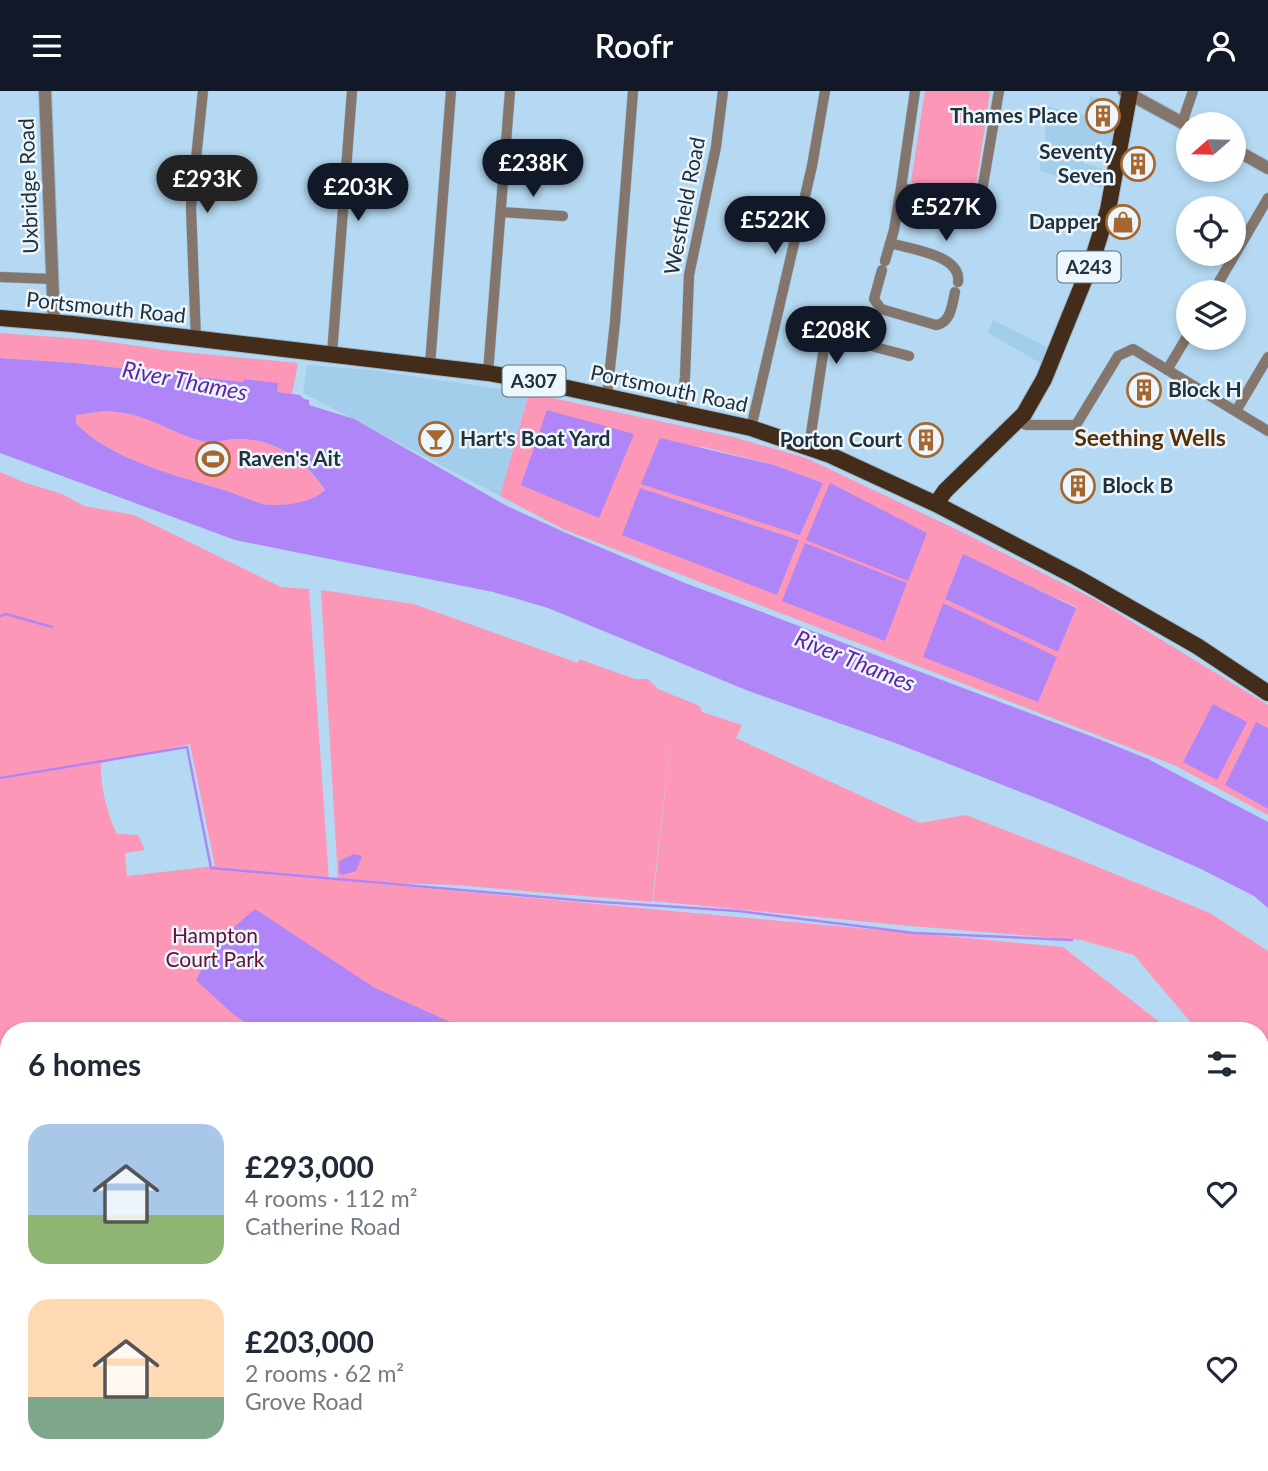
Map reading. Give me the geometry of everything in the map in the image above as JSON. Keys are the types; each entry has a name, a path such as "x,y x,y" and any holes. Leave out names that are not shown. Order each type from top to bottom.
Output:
{"main road":[{"name":"A243","path":"936,503 1017,421 1031,403 1050,366 1096,250 1108,210 1128,92"},
{"name":"Portsmouth Road","path":"0,318 488,373 751,428 809,447 936,503 1076,576 1197,646 1268,693"}],"street":[{"name":"Uxbridge Road","path":"45,91 54,322"},
{"path":"196,340 191,207 202,91"},
{"path":"332,354 352,91"},
{"path":"430,365 451,91"},
{"path":"488,373 510,91"},
{"path":"607,396 633,91"},
{"name":"Westfield Road","path":"681,412 689,275 716,147 723,91"},
{"path":"751,428 812,166 825,91"},
{"path":"890,243 945,259 957,269 956,287 948,319 943,324 936,325 881,309 874,299 890,243 901,188 915,91"},
{"path":"901,188 980,203 999,91"},
{"path":"1188,112 1193,91"},
{"path":"1128,92 1176,119"},
{"path":"1246,155 1268,167"},
{"path":"1220,280 1268,198"},
{"path":"501,212 563,216"},
{"path":"0,277 51,279"},
{"path":"809,447 825,334 909,356"},
{"path":"1017,421 1026,425 1076,425 1118,356 1133,349 1268,431"},
{"path":"1167,370 1179,350"},
{"path":"1236,411 1268,357"}],"shaded area":[{"path":"1090,96 1115,102 1118,107 1108,160 1087,153 1084,163 1106,170 1102,188 1039,171 1045,139 1045,106 1086,115"},
{"path":"993,320 1049,348 1042,364 988,333"},
{"path":"307,365 371,370 529,393 500,496 303,393"}],"green space":[{"path":"925,91 990,91 975,193 911,182"},
{"path":"0,333 96,340 172,351 298,363 292,394 277,392 277,383 0,358"},
{"path":"529,393 733,437 806,458 964,533 1098,601 1268,705 1268,728 1256,722 1225,785 1268,809 1268,815 1176,766 565,530 500,496","holes":["700,446 774,465 823,483 800,535","640,488 799,540 777,595","963,555 1076,607 1058,652 945,599"]},
{"name":"Raven's Ait","path":"105,411 138,416 200,441 249,439 275,446 297,460 325,490 296,503 263,504 167,473 107,447 76,423 75,415"},
{"name":"Hampton Court Park","path":"0,472 62,494 84,506 134,515 281,587 309,589 329,880 338,880 321,590 414,604 578,663 579,659 635,679 648,679 658,689 700,706 702,712 742,725 736,738 920,823 966,815 1210,913 1268,951 1268,1022 1190,1022 1134,955 1081,940 653,901 673,721 652,902 456,885 358,882 1063,947 1159,1022 0,1022","holes":["190,744 215,866 127,876 125,853 145,850 138,835 117,834 105,800 101,763"]}],"water":[{"name":"River Thames","path":"0,358 75,363 243,382 244,379 278,383 277,392 300,395 309,400 309,405 354,419 507,506 564,532 685,583 1148,759 1268,822 1268,908 1254,896 1199,868 1054,805 898,744 746,690 548,608 493,592 235,540 0,453","holes":["105,411 137,416 200,441 249,439 275,446 298,460 325,490 296,503 263,504 167,473 107,447 76,423 76,415"]},
{"path":"547,410 634,434 599,518 521,485"},
{"path":"660,438 774,465 823,483 800,535 641,484"},
{"path":"830,483 927,533 908,581 806,540"},
{"path":"640,488 799,540 777,595 622,535"},
{"path":"805,543 907,583 885,641 782,601"},
{"path":"963,554 1076,608 1058,652 945,599"},
{"path":"943,603 1057,657 1038,702 923,657"},
{"path":"1213,704 1247,722 1217,780 1183,762"},
{"path":"1256,722 1268,728 1268,809 1225,785"},
{"path":"354,854 362,856 356,871 342,875 339,872 339,861"},
{"path":"255,909 375,988 450,1022 244,1022 196,980 221,941"}],"waterway":[{"path":"0,616 6,614 52,627"},
{"path":"0,778 187,747 211,868 587,901 738,911 914,933 1072,940"}],"place":[{"name":"Thames Place","path":"1103,116"},
{"name":"Seventy Seven","path":"1138,164"},
{"name":"Dapper","path":"1123,222"},
{"name":"Block H","path":"1144,390"},
{"name":"Hart's Boat Yard","path":"436,439"},
{"name":"Porton Court","path":"926,440"},
{"name":"Raven's Ait","path":"213,459"},
{"name":"Block B","path":"1078,486"}],"district":[{"name":"Seething Wells","path":"1150,438"}]}
